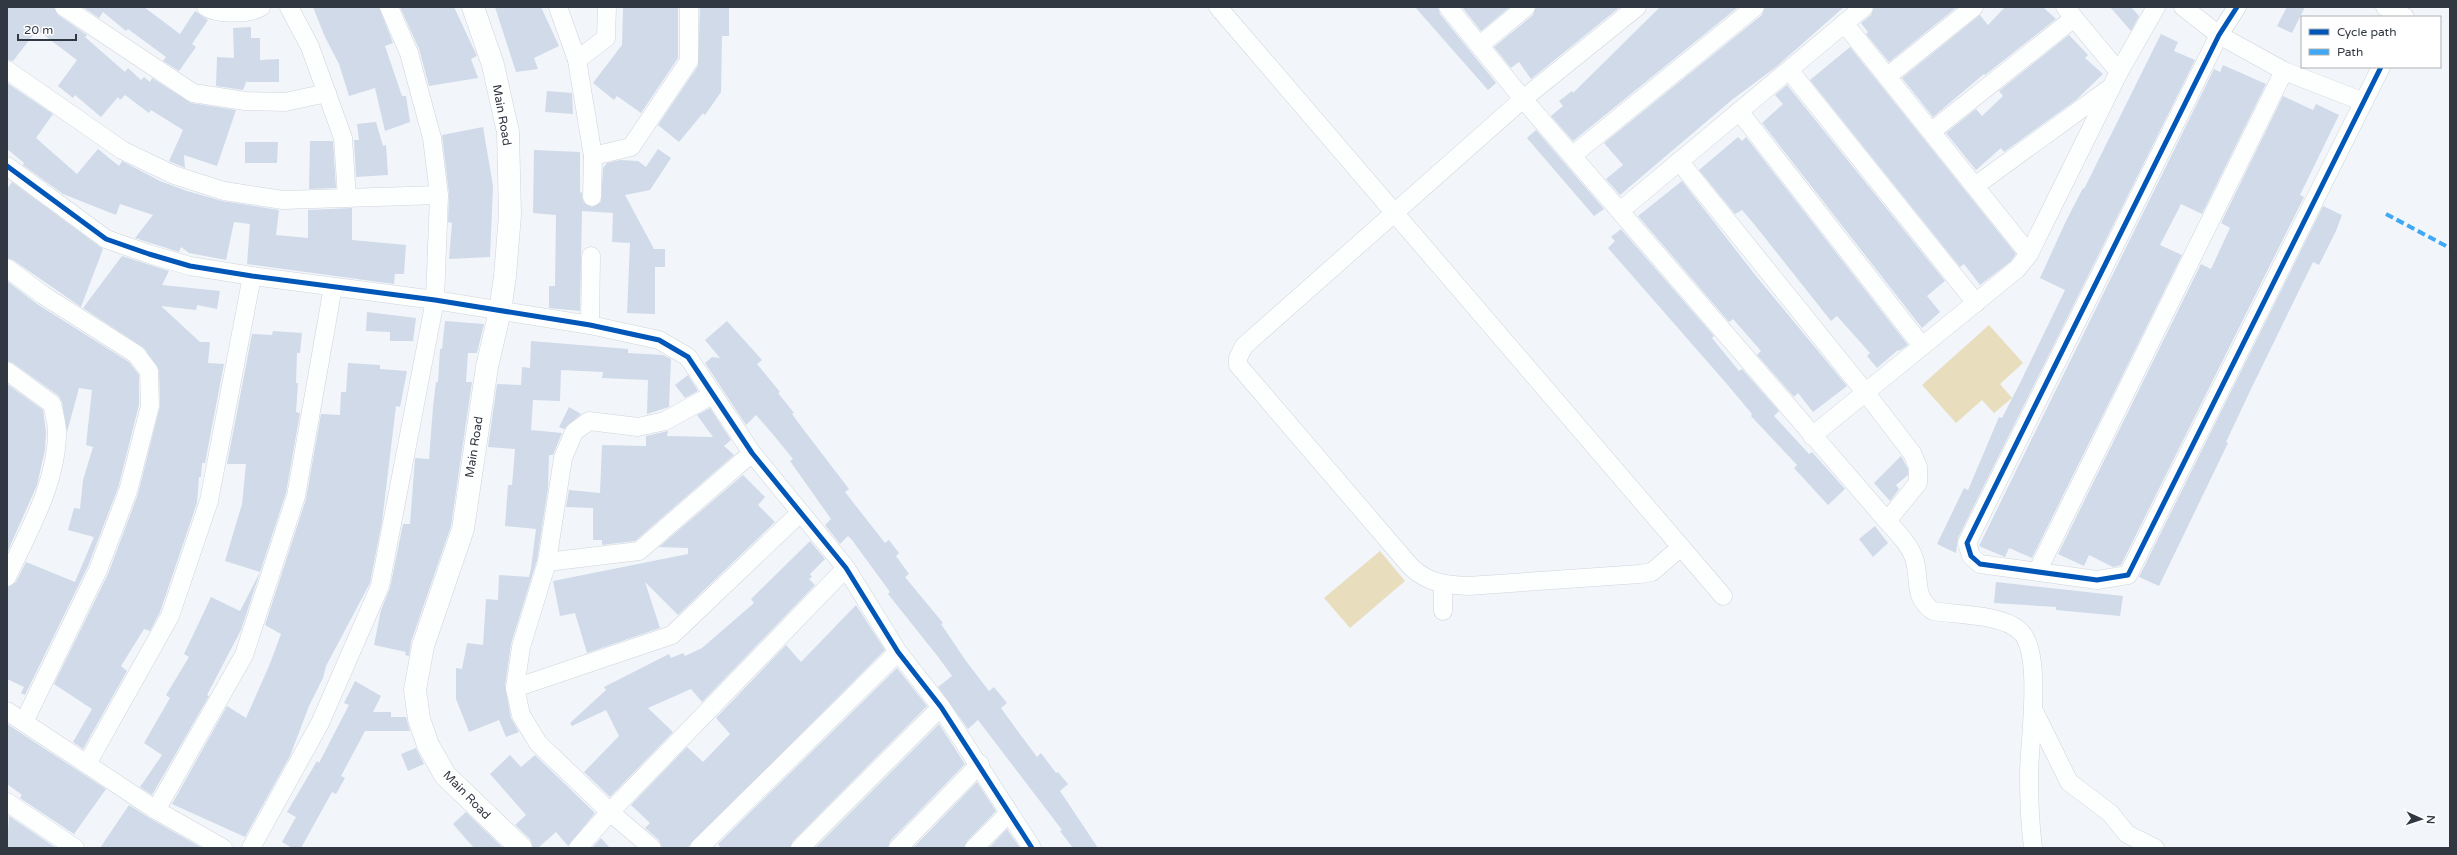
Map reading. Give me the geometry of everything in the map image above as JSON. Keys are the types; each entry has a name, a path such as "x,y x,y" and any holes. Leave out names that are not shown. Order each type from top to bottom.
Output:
{"street":[{"path":"64,7 194,92 245,101 285,102 327,93"},
{"path":"206,7 231,12 255,11 261,7"},
{"path":"289,7 310,47 343,138 347,198"},
{"path":"251,848 320,723 380,586 435,300 439,194 432,138 409,53 389,7"},
{"name":"Main Road","path":"472,7 493,65 508,132 510,215 500,311 487,367 467,490 463,529 423,646 415,690 418,719 428,745 445,775 521,848"},
{"path":"558,7 577,60 593,156 592,197"},
{"path":"577,60 606,38 607,7"},
{"path":"593,156 631,147 690,61 690,7"},
{"path":"1218,7 1723,596"},
{"path":"1448,7 1523,99 1573,155 1812,436 1904,539 1914,558 1919,590 1924,605 1933,611 2002,620 2021,632 2029,649 2033,673 2028,775 2033,848"},
{"path":"1480,45 1526,7"},
{"path":"1637,7 1523,99 1244,346 1238,358 1238,365 1411,567 1419,574 1443,585 1468,586 1646,573 1655,569 1681,547"},
{"path":"1573,155 1755,7"},
{"path":"1620,211 1864,7"},
{"path":"1888,76 1974,7"},
{"path":"1812,436 2017,269 2029,254 2116,79 2156,7"},
{"path":"2183,7 2220,35 2284,71 2364,102"},
{"path":"2237,7 2220,35 1967,543 1971,556 1980,564 2038,570 2097,580 2128,575 2381,68"},
{"path":"2384,7 2404,16"},
{"path":"1932,132 2069,12 2116,79"},
{"path":"1844,23 1888,76 2029,254"},
{"path":"7,70 122,150 174,175 224,191 283,200 439,194"},
{"path":"1789,70 1976,303"},
{"path":"2038,570 2284,71"},
{"path":"1975,186 2116,79"},
{"path":"1739,111 1922,346"},
{"path":"1679,161 1866,393 1912,453 1918,467 1918,483 1887,521"},
{"path":"7,166 106,239 190,266 252,276 435,300 590,325 659,340 688,357 712,396 752,454 799,514 846,568 898,652 941,707 980,764 1032,848"},
{"path":"590,325 591,256"},
{"path":"7,268 43,295 136,354 149,371 150,406 128,491 98,570 24,722"},
{"path":"87,764 170,616 209,501 252,276"},
{"path":"156,810 244,655 296,496 333,287"},
{"path":"7,371 52,404 57,431 54,460 39,509 7,577"},
{"path":"652,848 610,812 538,743 520,715 515,688 521,647 547,562 563,458 574,432 589,421 638,427 664,421 712,396"},
{"path":"547,562 639,551 752,454"},
{"path":"515,688 672,635 799,514"},
{"path":"578,848 610,812 846,568"},
{"path":"1443,585 1443,611"},
{"path":"699,848 898,652"},
{"path":"800,848 941,707"},
{"path":"2032,707 2069,782 2110,813 2127,834 2155,848"},
{"path":"7,711 156,810 223,848"},
{"path":"898,848 980,764"},
{"path":"7,802 75,848"},
{"path":"974,848 1009,813"}],"shaded area":[{"path":"1989,325 2023,363 2000,384 2012,398 1994,413 1982,400 1956,423 1922,385"},
{"path":"1380,551 1405,581 1350,628 1324,598"}],"building":[{"path":"7,7 54,7 58,15 87,35 85,37 125,72 128,68 141,80 144,77 150,82 152,78 191,103 236,110 217,166 184,155 185,168 169,161 183,130 151,110 149,113 125,95 120,100 118,97 101,117 75,95 73,98 58,86 77,60 37,30 13,61 7,60"},
{"path":"83,7 144,7 180,34 195,11 208,20 192,44 196,47 179,71 163,61 166,57 128,29 126,31 103,12 99,18"},
{"path":"313,7 379,7 393,43 385,46 402,96 406,96 410,122 385,131 375,88 349,96 339,64 325,37"},
{"path":"400,7 454,7 477,56 471,59 478,78 429,86 419,49"},
{"path":"495,7 541,7 559,46 534,58 538,69 516,72"},
{"path":"623,7 678,7 678,58 641,113 617,96 614,100 593,83 622,45"},
{"path":"700,7 729,7 729,36 722,36 721,92 705,115 703,113 679,142 658,125 698,66"},
{"path":"1415,7 1438,7 1440,14 1496,83 1488,90"},
{"path":"1462,7 1510,7 1481,31"},
{"path":"1536,7 1620,7 1531,79 1519,62 1511,68 1494,47 1533,15"},
{"path":"1660,7 1738,7 1573,141 1551,116 1563,106 1559,101 1572,91 1573,93"},
{"path":"1765,7 1844,7 1776,67 1733,99 1620,195 1606,179 1623,165 1604,143 1762,15"},
{"path":"1874,7 1957,7 1889,62 1866,34 1868,32 1861,23 1871,15"},
{"path":"2005,7 2043,7 2056,19 1985,75 1984,74 1933,117 1902,78 1980,15 1988,25"},
{"path":"2110,7 2131,7 2139,16 2131,31"},
{"path":"2287,7 2305,7 2292,33 2277,26"},
{"path":"251,27 251,38 260,38 260,60 279,59 279,82 247,82 247,80 243,90 216,86 217,57 234,58 233,28"},
{"path":"2161,34 2178,42 2174,51 2195,60 1958,538 1956,553 1937,544 1964,488 1968,490 1999,417 2002,418 2065,290 2040,278 2066,221 2083,188 2084,189"},
{"path":"2069,35 2088,55 2085,58 2103,74 2076,100 2004,152 2001,148 1976,170 1946,133 1976,109 1982,116 2003,96 1999,91"},
{"path":"1850,47 2016,254 2010,262 1980,285 1964,264 1960,267 1810,80"},
{"path":"2223,65 2266,84 2202,214 2181,204 2160,245 2182,255 2032,558 2009,548 2005,557 1979,546 2214,69 2220,72"},
{"path":"7,83 53,114 36,138 77,174 98,149 119,166 122,161 160,181 187,191 222,201 279,210 276,235 308,238 308,210 352,208 352,240 406,245 404,274 395,274 394,284 247,264 250,224 234,222 226,260 189,253 181,247 179,252 135,238 153,215 120,204 116,215 63,194 23,165 24,163 7,149"},
{"path":"1787,85 1945,281 1927,296 1940,312 1922,328 1762,123 1783,104 1775,95"},
{"path":"547,91 572,93 573,114 545,112"},
{"path":"2283,96 2313,110 2316,104 2339,115 2300,195 2304,197 2121,565 2113,567 2089,555 2084,566 2058,554 2201,264 2211,269 2230,228 2221,223"},
{"path":"376,122 383,146 386,145 388,175 356,177 354,140 359,140 357,124"},
{"path":"483,127 493,186 490,257 449,259 452,223 448,222 449,194 442,135"},
{"path":"1536,130 1604,209 1594,216 1527,138"},
{"path":"1738,137 1742,141 1746,137 1908,345 1899,351 1898,350 1877,368 1867,356 1870,353 1837,316 1831,321 1742,210 1735,214 1699,170"},
{"path":"310,141 333,141 336,188 309,189"},
{"path":"245,142 278,142 277,163 245,163"},
{"path":"658,149 671,158 650,190 625,195 654,249 665,249 665,267 655,267 655,314 627,313 630,243 612,242 613,213 582,211 580,311 549,308 549,286 555,286 556,215 533,213 534,150 580,152 580,193 582,192 583,202 592,207 601,202 603,168 607,163 620,160 638,161 646,167"},
{"path":"1682,181 1756,276 1847,386 1813,412 1798,393 1794,397 1757,355 1761,351 1733,319 1729,322 1638,216"},
{"path":"12,182 103,249 81,307 13,260 7,258 7,189"},
{"path":"2323,206 2342,215 2336,231 2319,265 2313,262 2252,387 2226,442 2228,443 2159,586 2139,577"},
{"path":"1621,229 1714,336 1712,338 1739,371 1742,369 1779,411 1774,416 1809,454 1812,452 1845,489 1828,505 1794,468 1797,465 1751,416 1752,414 1726,383 1608,248 1615,241 1611,237"},
{"path":"122,256 169,271 162,285 220,291 217,309 197,305 196,310 161,306 200,342 210,342 208,363 224,364 205,463 202,463 201,477 199,477 197,503 160,612 150,631 144,629 121,666 127,671 83,749 73,742 92,709 54,684 108,574 138,494 160,406 159,370 144,348 83,308"},
{"path":"7,281 37,304 129,362 139,375 139,405 118,488 88,566 25,695 21,693 24,687 7,679 7,587 16,582 26,562 75,582 94,537 68,530 74,508 80,509 83,480 93,447 86,445 92,390 79,388 67,432 62,402 59,396 13,363 7,361"},
{"path":"367,312 416,318 413,341 390,341 390,332 366,331"},
{"path":"445,321 484,324 477,353 468,353 466,382 472,382 451,526 411,642 409,656 405,655 406,652 374,645 381,610 390,588 403,524 410,524 415,458 429,459 433,407 436,382 438,382 440,349 442,349"},
{"path":"727,321 762,360 757,364 780,392 778,393 794,413 792,414 849,489 845,492 885,543 889,540 899,553 896,556 909,574 905,577 943,623 941,624 966,661 989,691 994,687 1007,703 1001,708 1037,757 1041,753 1056,773 1058,772 1068,784 1060,791 1098,848 1073,848 1060,831 1062,830 978,720 968,729 938,687 952,676 939,658 888,594 890,592 852,540 848,536 840,544 825,525 831,519 790,461 793,459 771,432 756,415 746,425 705,363 712,357 720,358 705,340"},
{"path":"273,331 302,333 300,353 297,353 296,383 298,383 296,412 300,413 286,493 241,630 207,695 209,696 152,795 140,787 162,755 144,743 170,698 166,695 189,657 184,654 211,597 240,611 260,572 225,561 242,504 246,464 227,464 252,334 272,335"},
{"path":"531,341 628,349 628,353 663,355 671,359 669,407 647,414 648,380 602,378 603,372 561,370 560,401 533,400 531,430 562,433 553,455 549,455 548,488 537,560 511,644 505,686 511,718 519,732 506,737 499,720 469,732 456,699 456,668 462,669 467,643 483,645 486,599 498,600 499,575 529,577 536,529 505,526 508,485 512,485 515,449 488,447 497,384 521,385 522,367 530,368"},
{"path":"348,363 380,365 380,369 407,371 400,407 396,406 382,522 370,583 326,666 323,678 309,706 290,756 245,837 172,804 227,706 246,718 269,666 281,634 265,625 306,499 321,414 340,415 341,392 346,392"},
{"path":"688,375 698,391 685,398 675,385"},
{"path":"7,384 43,410 46,432 45,450 37,485 7,553"},
{"path":"569,407 581,414 564,429 559,427"},
{"path":"710,408 731,440 724,446 734,455 635,541 602,545 602,540 593,540 593,508 566,507 569,490 600,493 602,445 646,446 646,436 668,431 667,436 713,437 697,415"},
{"path":"1901,456 1908,469 1908,475 1896,485 1899,489 1890,501 1874,483"},
{"path":"743,475 765,497 758,505 775,522 678,615 645,582 660,628 587,653 575,613 560,616 553,581 688,554 688,548 659,547"},
{"path":"1875,526 1888,543 1873,557 1859,539"},
{"path":"810,541 825,559 810,574 812,577 809,579 815,585 702,702 691,689 648,708 673,732 610,797 584,772 619,736 606,710 572,726 570,723 606,690 604,687 669,654 671,658 683,653 685,656 702,648 754,603 751,599"},
{"path":"1996,582 2123,596 2120,616 2056,610 2056,607 1994,603"},
{"path":"856,605 885,650 687,848 662,848 659,840 645,828 650,823 631,805 687,747 703,762 730,734 716,718 786,645 801,662"},
{"path":"897,668 927,706 793,841 790,848 721,848 718,844"},
{"path":"355,681 381,696 373,712 391,712 391,717 406,717 410,731 365,731 341,776 345,778 336,794 332,792 301,848 292,848 282,842 296,817 287,812 317,761 319,763 349,705 344,703"},
{"path":"7,724 106,789 74,834 20,798 22,795 7,784"},
{"path":"939,724 965,764 890,841 888,848 815,848"},
{"path":"416,748 424,764 408,771 401,754"},
{"path":"510,755 521,767 535,755 595,813 568,846 556,832 538,848 533,848 530,839 515,825 526,815 490,774"},
{"path":"977,782 996,811 967,841 964,848 913,848"},
{"path":"129,805 151,819 202,848 100,848"},
{"path":"466,812 503,848 474,848 453,824"},
{"path":"9,816 56,848 7,848"},
{"path":"1007,829 1020,848 989,848"},
{"path":"601,838 610,848 592,848"}],"marked path":[{"path":"2386,214 2450,248"}],"cycle path":[{"path":"2237,7 2219,35 1967,543 1971,556 1980,564 2097,580 2128,575 2381,68"},
{"path":"7,166 106,239 190,266 252,276 435,300 590,325 659,340 688,357 752,453 846,568 898,652 941,707 1032,848"}]}
